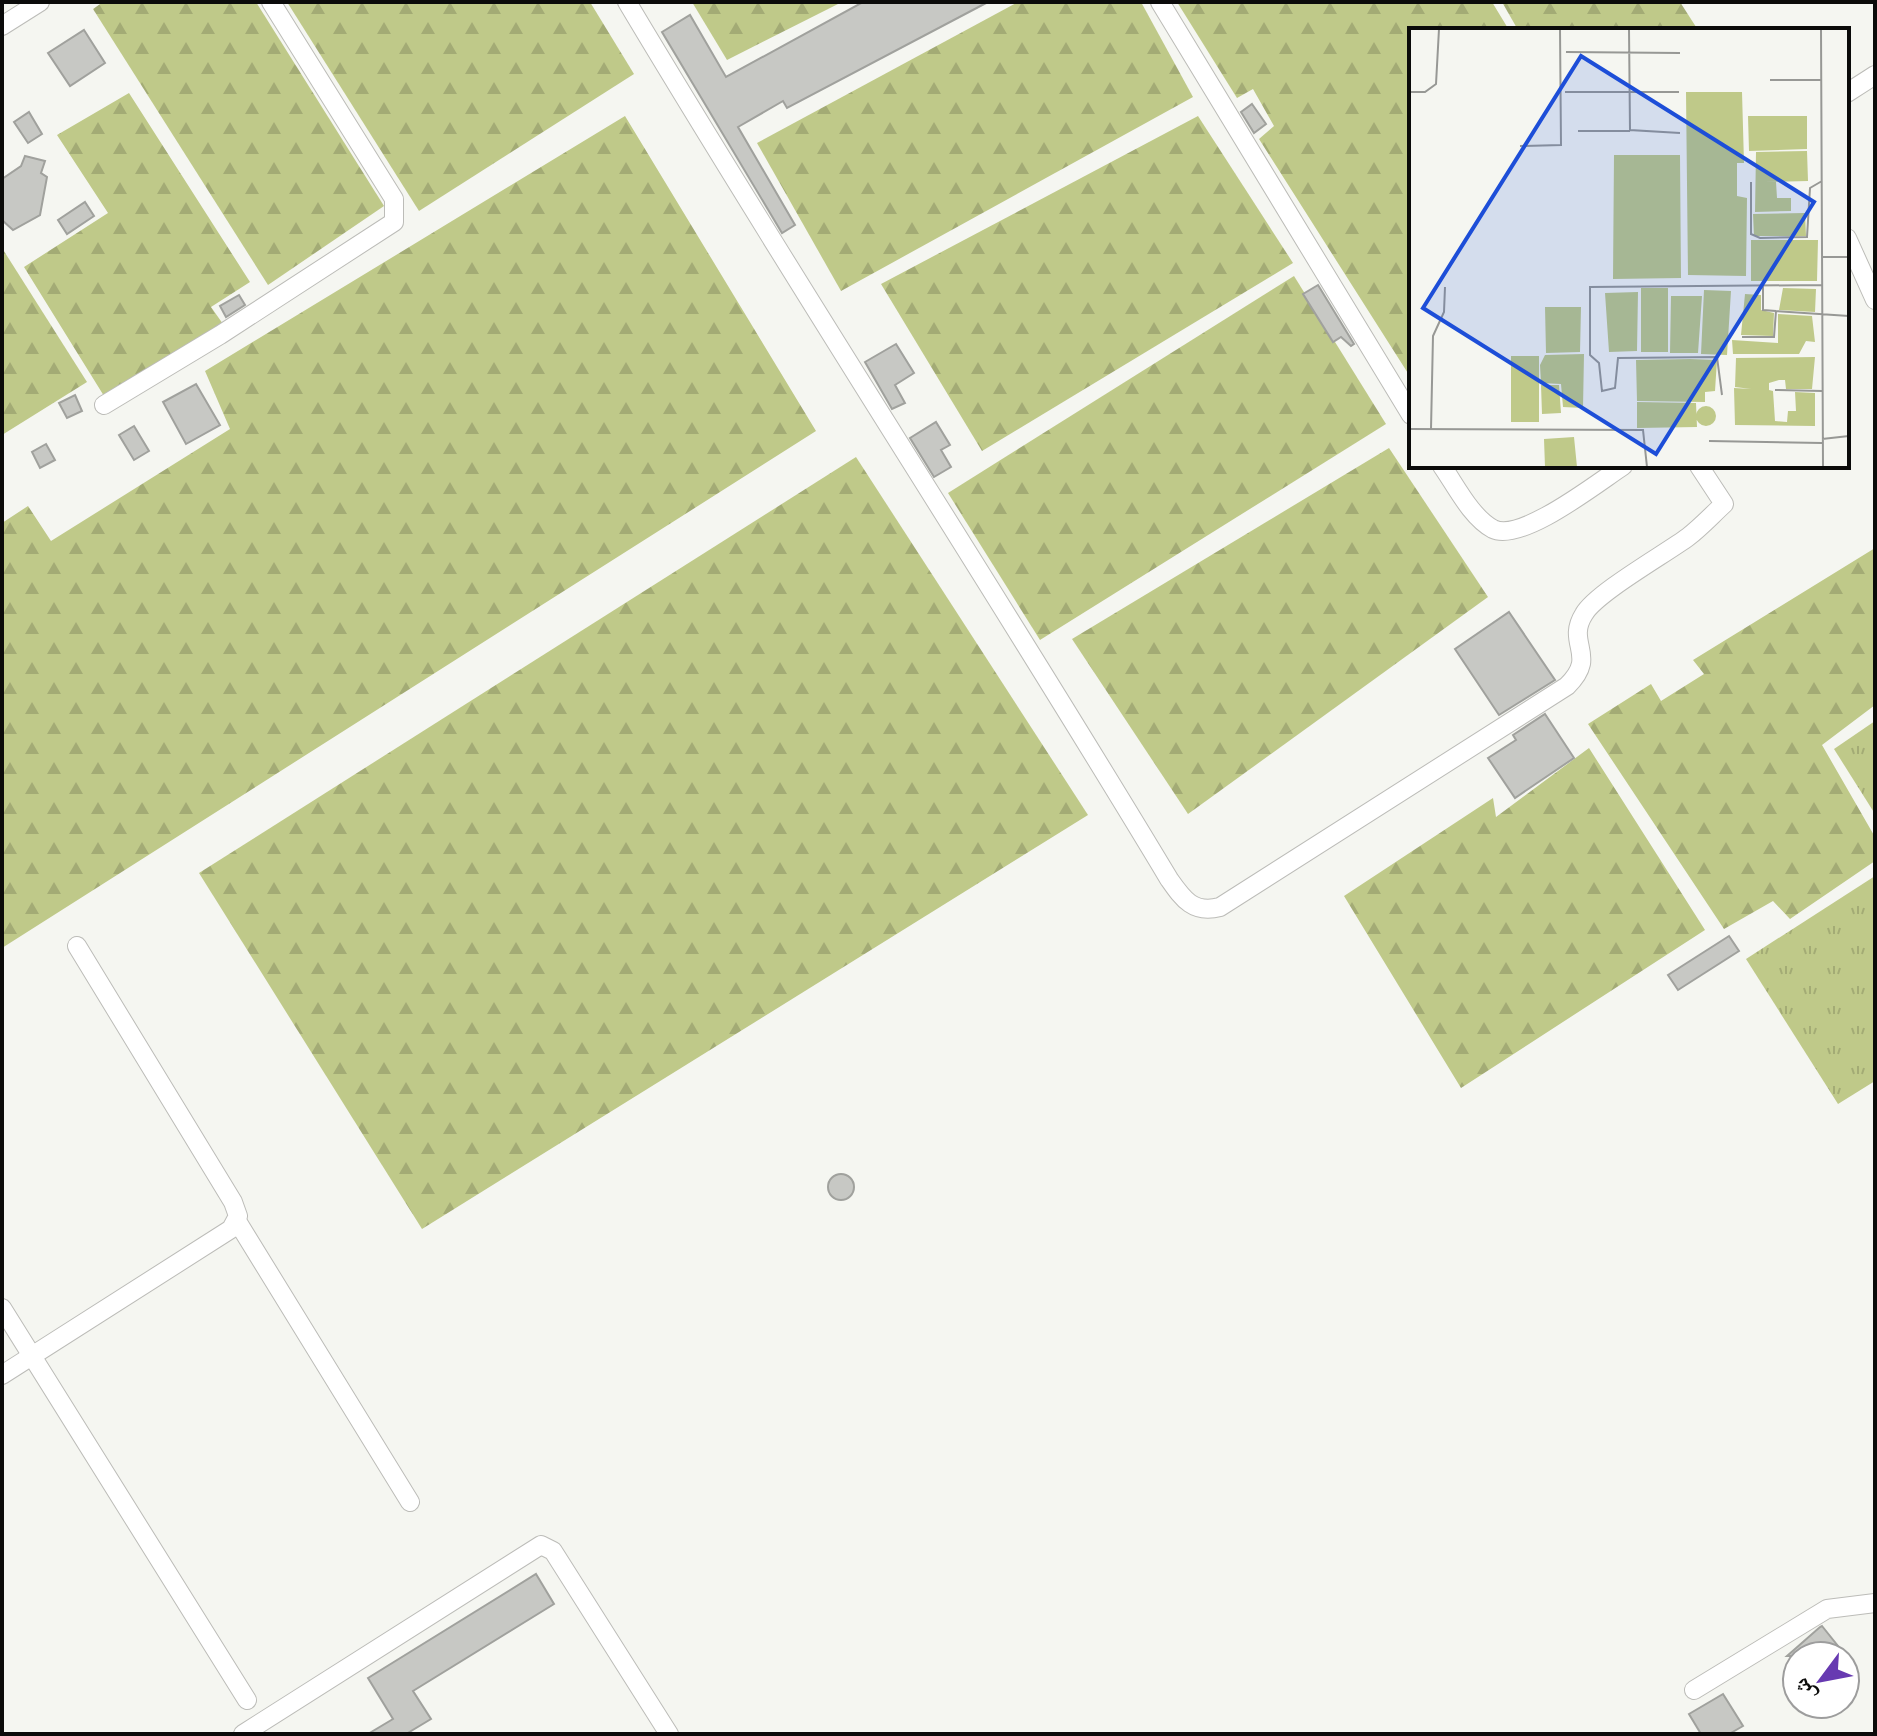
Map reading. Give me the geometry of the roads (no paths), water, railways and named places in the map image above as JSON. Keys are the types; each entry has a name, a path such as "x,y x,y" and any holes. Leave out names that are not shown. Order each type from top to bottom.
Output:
{"street":[{"path":"2,26 40,2"},
{"path":"104,405 220,335 394,222 394,199 271,2"},
{"path":"627,2 720,156 989,583 1169,879 1194,907 1207,910 1220,907 1567,686 1580,673 1583,659 1577,638 1585,611 1692,534 1724,504 1700,468"},
{"path":"1160,2 1409,412"},
{"path":"1849,92 1875,75"},
{"path":"1849,242 1875,300"},
{"path":"1443,468 1472,509 1493,529 1515,532 1620,468"},
{"path":"77,946 233,1202 237,1221 410,1502"},
{"path":"2,1375 231,1229 237,1221"},
{"path":"2,1308 247,1700"},
{"path":"243,1734 541,1545 553,1551 669,1734"},
{"path":"1694,1690 1827,1609 1875,1603"}]}
